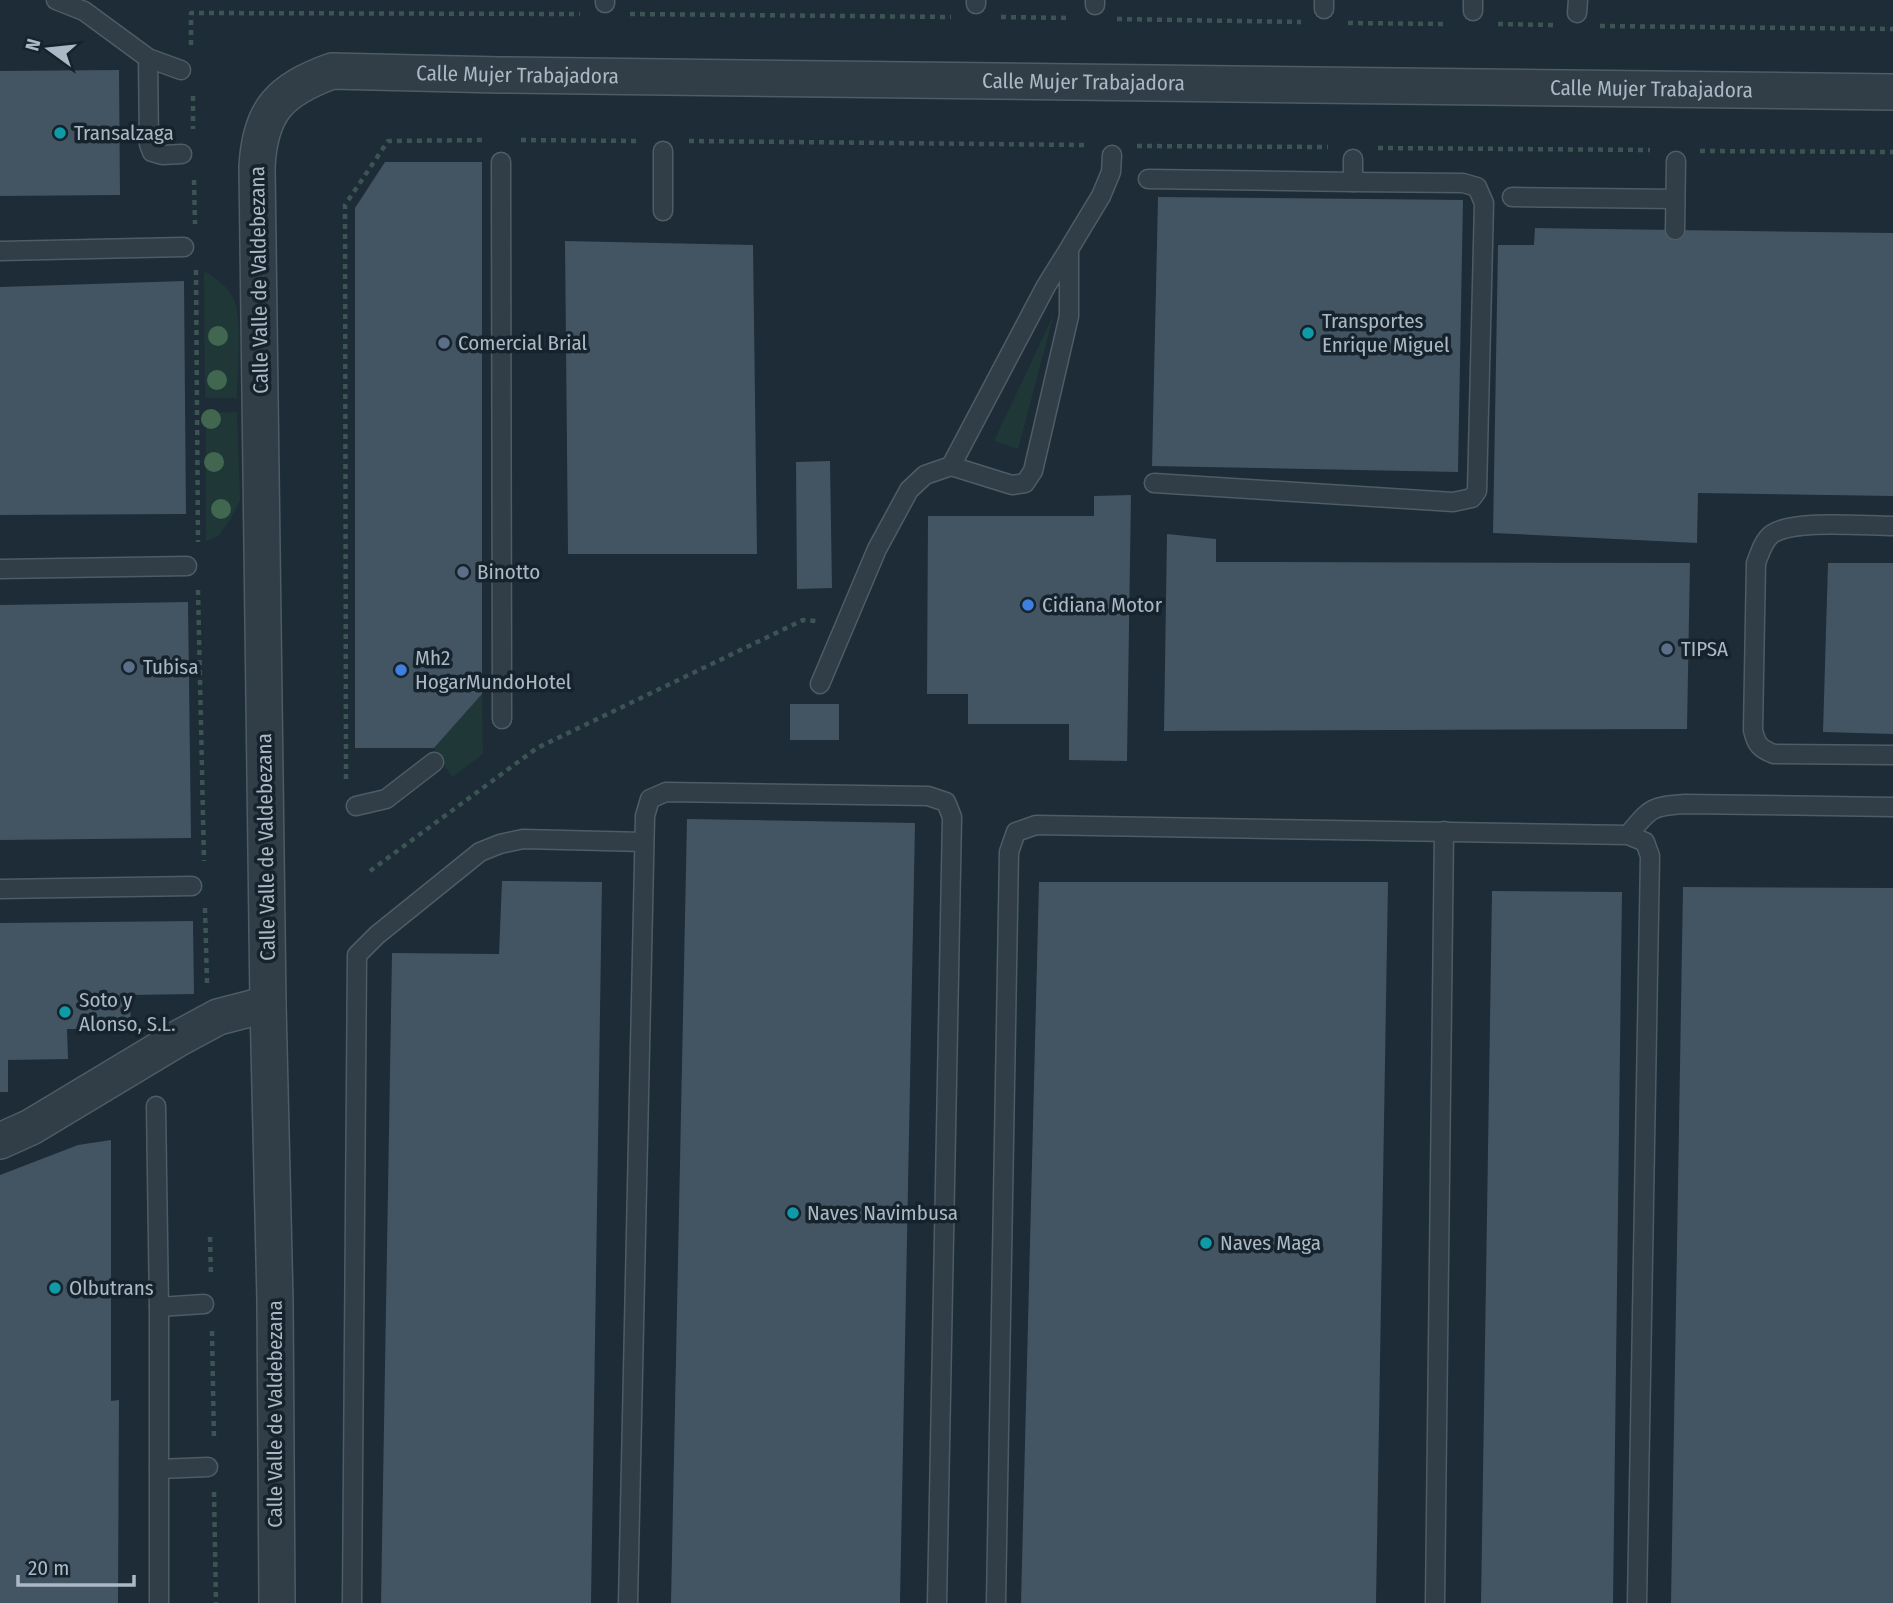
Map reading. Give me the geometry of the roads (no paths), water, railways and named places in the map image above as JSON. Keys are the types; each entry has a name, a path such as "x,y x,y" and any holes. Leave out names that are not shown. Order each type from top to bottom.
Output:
{"street":[{"name":"Calle Mujer Trabajadora","path":"282,97 309,79 332,71 1893,92"},
{"name":"Calle Valle de Valdebezana","path":"277,1603 275,1301 268,1004 257,167 259,140 267,118 282,97"},
{"path":"0,1142 31,1127 218,1017 268,1004"}],"lane":[{"path":"56,0 84,11 148,58 181,70"},
{"path":"148,58 149,144 152,152 162,155 188,148"},
{"path":"663,144 663,211"},
{"path":"951,466 1046,286 1101,196 1111,172 1113,149"},
{"path":"1347,153 1353,182"},
{"path":"1675,154 1675,230"},
{"path":"501,162 502,719"},
{"path":"1147,179 1463,183 1477,187 1484,203 1478,491 1472,498 1453,502 1154,483"},
{"path":"1512,197 1675,199"},
{"path":"0,251 184,247"},
{"path":"820,684 877,549 909,490 925,475 951,466 1013,485 1025,483 1033,471 1069,316 1069,249"},
{"path":"1893,526 1790,527 1771,535 1762,546 1756,563 1753,730 1756,743 1764,751 1774,754 1893,755"},
{"path":"0,569 187,566"},
{"path":"356,806 386,799 434,762"},
{"path":"628,1603 645,816 650,799 666,792 928,796 946,802 952,817 937,1603"},
{"path":"1628,835 1647,813 1661,806 1685,804 1893,807"},
{"path":"996,1603 1009,852 1016,832 1035,825 1628,835 1645,842 1650,856 1637,1603"},
{"path":"1435,1603 1444,831"},
{"path":"352,1603 357,955 377,935 480,852 500,844 523,839 644,842"},
{"path":"0,889 198,879"},
{"path":"156,1106 159,1603"},
{"path":"159,1307 204,1304"},
{"path":"159,1469 212,1467"}],"place":[{"name":"Transalzaga","path":"60,133"},
{"name":"Transportes Enrique Miguel","path":"1308,333"},
{"name":"Comercial Brial","path":"444,343"},
{"name":"Binotto","path":"463,572"},
{"name":"Cidiana Motor","path":"1028,605"},
{"name":"TIPSA","path":"1667,649"},
{"name":"Tubisa","path":"129,667"},
{"name":"Mh2 HogarMundoHotel","path":"401,670"},
{"name":"Soto y Alonso, S.L.","path":"65,1012"},
{"name":"Naves Navimbusa","path":"793,1213"},
{"name":"Naves Maga","path":"1206,1243"},
{"name":"Olbutrans","path":"55,1288"}]}
